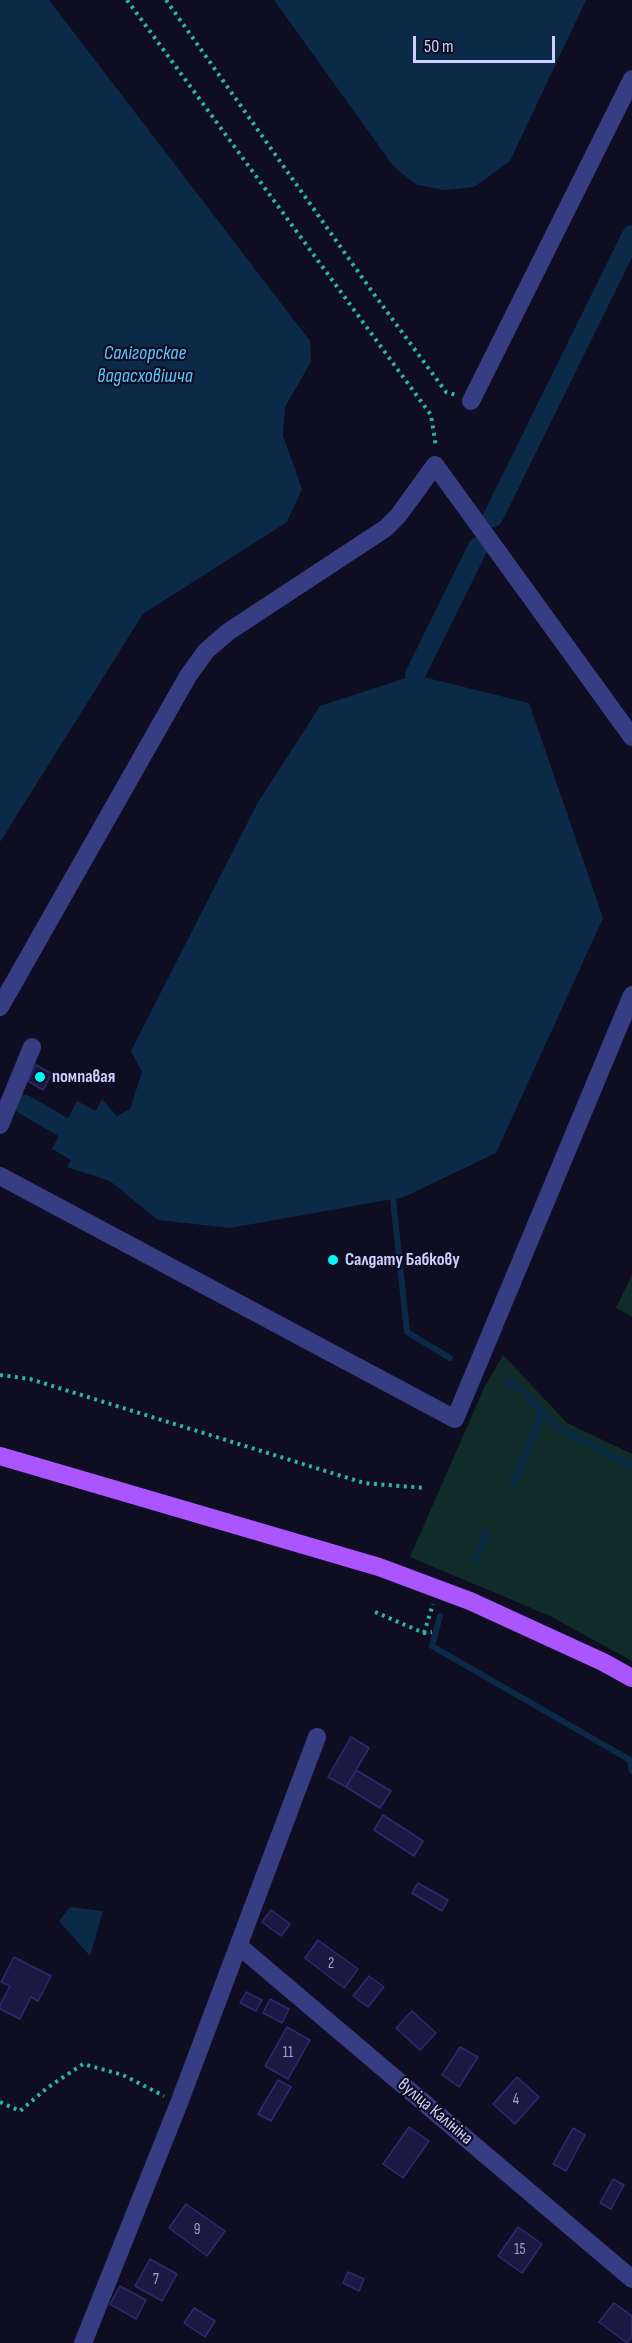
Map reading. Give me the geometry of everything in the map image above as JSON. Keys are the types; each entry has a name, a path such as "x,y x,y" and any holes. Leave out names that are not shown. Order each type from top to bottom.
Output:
{"main road":[{"path":"0,1456 379,1567 470,1601 603,1662 632,1678"}],"street":[{"path":"471,401 632,79"},
{"path":"0,1007 188,676 206,651 228,632 386,528 398,516 435,465 632,737"},
{"path":"0,1176 455,1419 632,995"},
{"path":"0,1125 32,1047"},
{"path":"83,2343 179,2103 317,1737"},
{"name":"вуліца Калініна","path":"238,1946 632,2278"}],"path":[{"path":"127,0 431,415 438,459 435,465"},
{"path":"166,0 364,281 446,392 471,401"},
{"path":"0,1375 30,1379 364,1483 425,1488"},
{"path":"375,1612 424,1633 432,1632"},
{"path":"424,1633 429,1616"},
{"path":"0,2102 20,2111 47,2088 83,2064 123,2075 179,2103"}],"green space":[{"path":"632,1275 632,1317 616,1308"},
{"path":"503,1355 567,1423 632,1454 632,1661 550,1616 410,1557 485,1386"}],"water":[{"name":"Салігорскае вадасховішча","path":"0,0 49,0 310,341 311,362 285,407 283,436 302,489 287,522 143,614 0,842"},
{"path":"274,0 586,0 510,161 474,187 445,190 417,185 394,167"},
{"path":"415,675 529,703 603,918 496,1153 404,1197 230,1228 158,1220 110,1181 67,1167 71,1160 52,1149 77,1101 96,1111 102,1099 117,1116 130,1109 142,1072 131,1051 257,804 320,706"},
{"path":"70,1907 103,1911 90,1956 59,1921"}],"building":[{"name":"помпавая","path":"36,1065 52,1074 43,1090 28,1081"},
{"path":"351,1737 369,1748 346,1787 328,1777"},
{"path":"356,1770 391,1791 380,1808 346,1787"},
{"path":"383,1815 423,1841 414,1856 374,1830"},
{"path":"418,1883 448,1900 442,1911 412,1893"},
{"path":"271,1910 290,1924 281,1936 262,1922"},
{"path":"318,1940 358,1969 344,1988 305,1958"},
{"path":"14,1957 51,1976 38,2001 31,1997 20,2019 0,2009 10,1986 1,1982"},
{"path":"369,1976 384,1987 368,2007 353,1996"},
{"path":"246,1992 262,2000 256,2011 240,2003"},
{"path":"270,1999 289,2009 282,2023 263,2013"},
{"path":"412,2011 436,2033 420,2050 396,2028"},
{"path":"287,2027 310,2040 288,2079 265,2066"},
{"path":"460,2047 478,2057 459,2087 442,2075"},
{"path":"517,2077 539,2097 515,2124 493,2104"},
{"path":"278,2080 291,2087 271,2121 258,2114"},
{"path":"409,2127 429,2141 403,2178 383,2164"},
{"path":"573,2128 585,2135 566,2171 553,2164"},
{"path":"613,2179 624,2185 611,2209 600,2203"},
{"path":"186,2204 225,2231 207,2256 169,2228"},
{"path":"518,2227 542,2244 522,2273 498,2256"},
{"path":"150,2259 177,2274 162,2301 135,2286"},
{"path":"348,2272 364,2279 359,2291 343,2283"},
{"path":"120,2286 146,2300 136,2319 110,2304"},
{"path":"614,2303 632,2316 632,2337 627,2343 599,2322"},
{"path":"194,2308 215,2321 205,2337 184,2323"}],"waterway":[{"path":"493,517 632,235"},
{"path":"415,675 478,547"},
{"path":"25,1105 63,1127"},
{"path":"393,1199 407,1332 450,1358"},
{"path":"507,1382 520,1388 558,1428 632,1466"},
{"path":"513,1484 536,1429 540,1410"},
{"path":"475,1560 487,1532"},
{"path":"440,1616 432,1646 630,1760 632,1771"}],"place":[{"name":"помпавая","path":"40,1077"},
{"name":"Салдату Бабкову","path":"333,1260"}]}
